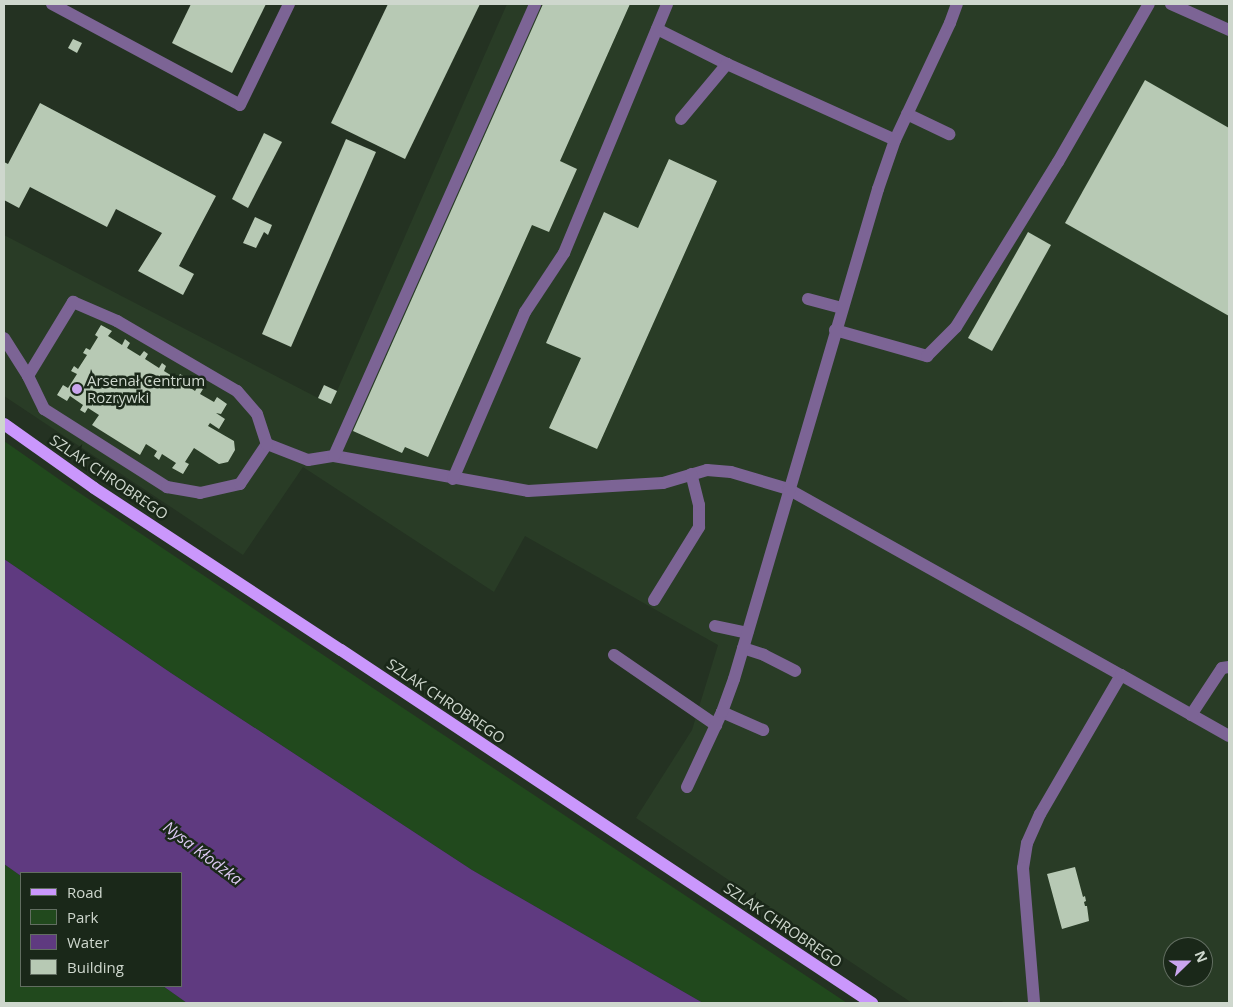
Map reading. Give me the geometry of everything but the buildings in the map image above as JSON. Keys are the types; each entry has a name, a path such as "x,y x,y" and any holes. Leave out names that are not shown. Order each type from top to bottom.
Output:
{"main road":[{"name":"SZLAK CHROBREGO","path":"4,424 94,488 350,655 872,1003"}],"lane":[{"path":"52,4 240,105 289,4"},
{"path":"334,456 535,4"},
{"path":"452,478 525,312 564,253 667,4"},
{"path":"687,787 722,712 744,648 835,330 895,140 950,24 957,4"},
{"path":"835,330 927,356 956,327 1058,162 1149,4"},
{"path":"1171,4 1229,30"},
{"path":"657,29 727,64 895,140"},
{"path":"680,119 727,64"},
{"path":"907,114 949,134"},
{"path":"808,299 842,308"},
{"path":"28,376 73,302 117,321 237,391 257,414 267,444"},
{"path":"4,338 28,376 44,409 167,487 200,493 240,484 267,444"},
{"path":"267,444 308,460 334,456 528,491 663,483 707,470 730,472 788,489 1229,736"},
{"path":"654,600 700,526 699,505 691,474"},
{"path":"715,626 747,634"},
{"path":"744,648 764,655 795,671"},
{"path":"614,655 716,725"},
{"path":"1190,714 1222,668 1229,667"},
{"path":"1034,1003 1022,868 1027,843 1040,814 1094,725 1121,675"},
{"path":"722,712 762,730"}],"shaded area":[{"path":"507,4 1229,4 1229,1003 1004,1003 1002,1001 912,1003 636,818 692,730 718,645 525,536 494,592 303,467 243,555 4,396 4,235 318,398 337,391"}],"green space":[{"path":"4,441 847,1003 703,1003 472,870 171,673 4,559"},
{"path":"4,864 20,875 20,987 164,987 187,1003 4,1003"}],"water":[{"name":"Nysa Kłodzka","path":"4,559 171,673 472,870 703,1003 187,1003 164,987 182,987 182,872 20,872 20,875 4,864"}],"place":[{"name":"Arsenał Centrum Rozrywki","path":"77,389"}]}
